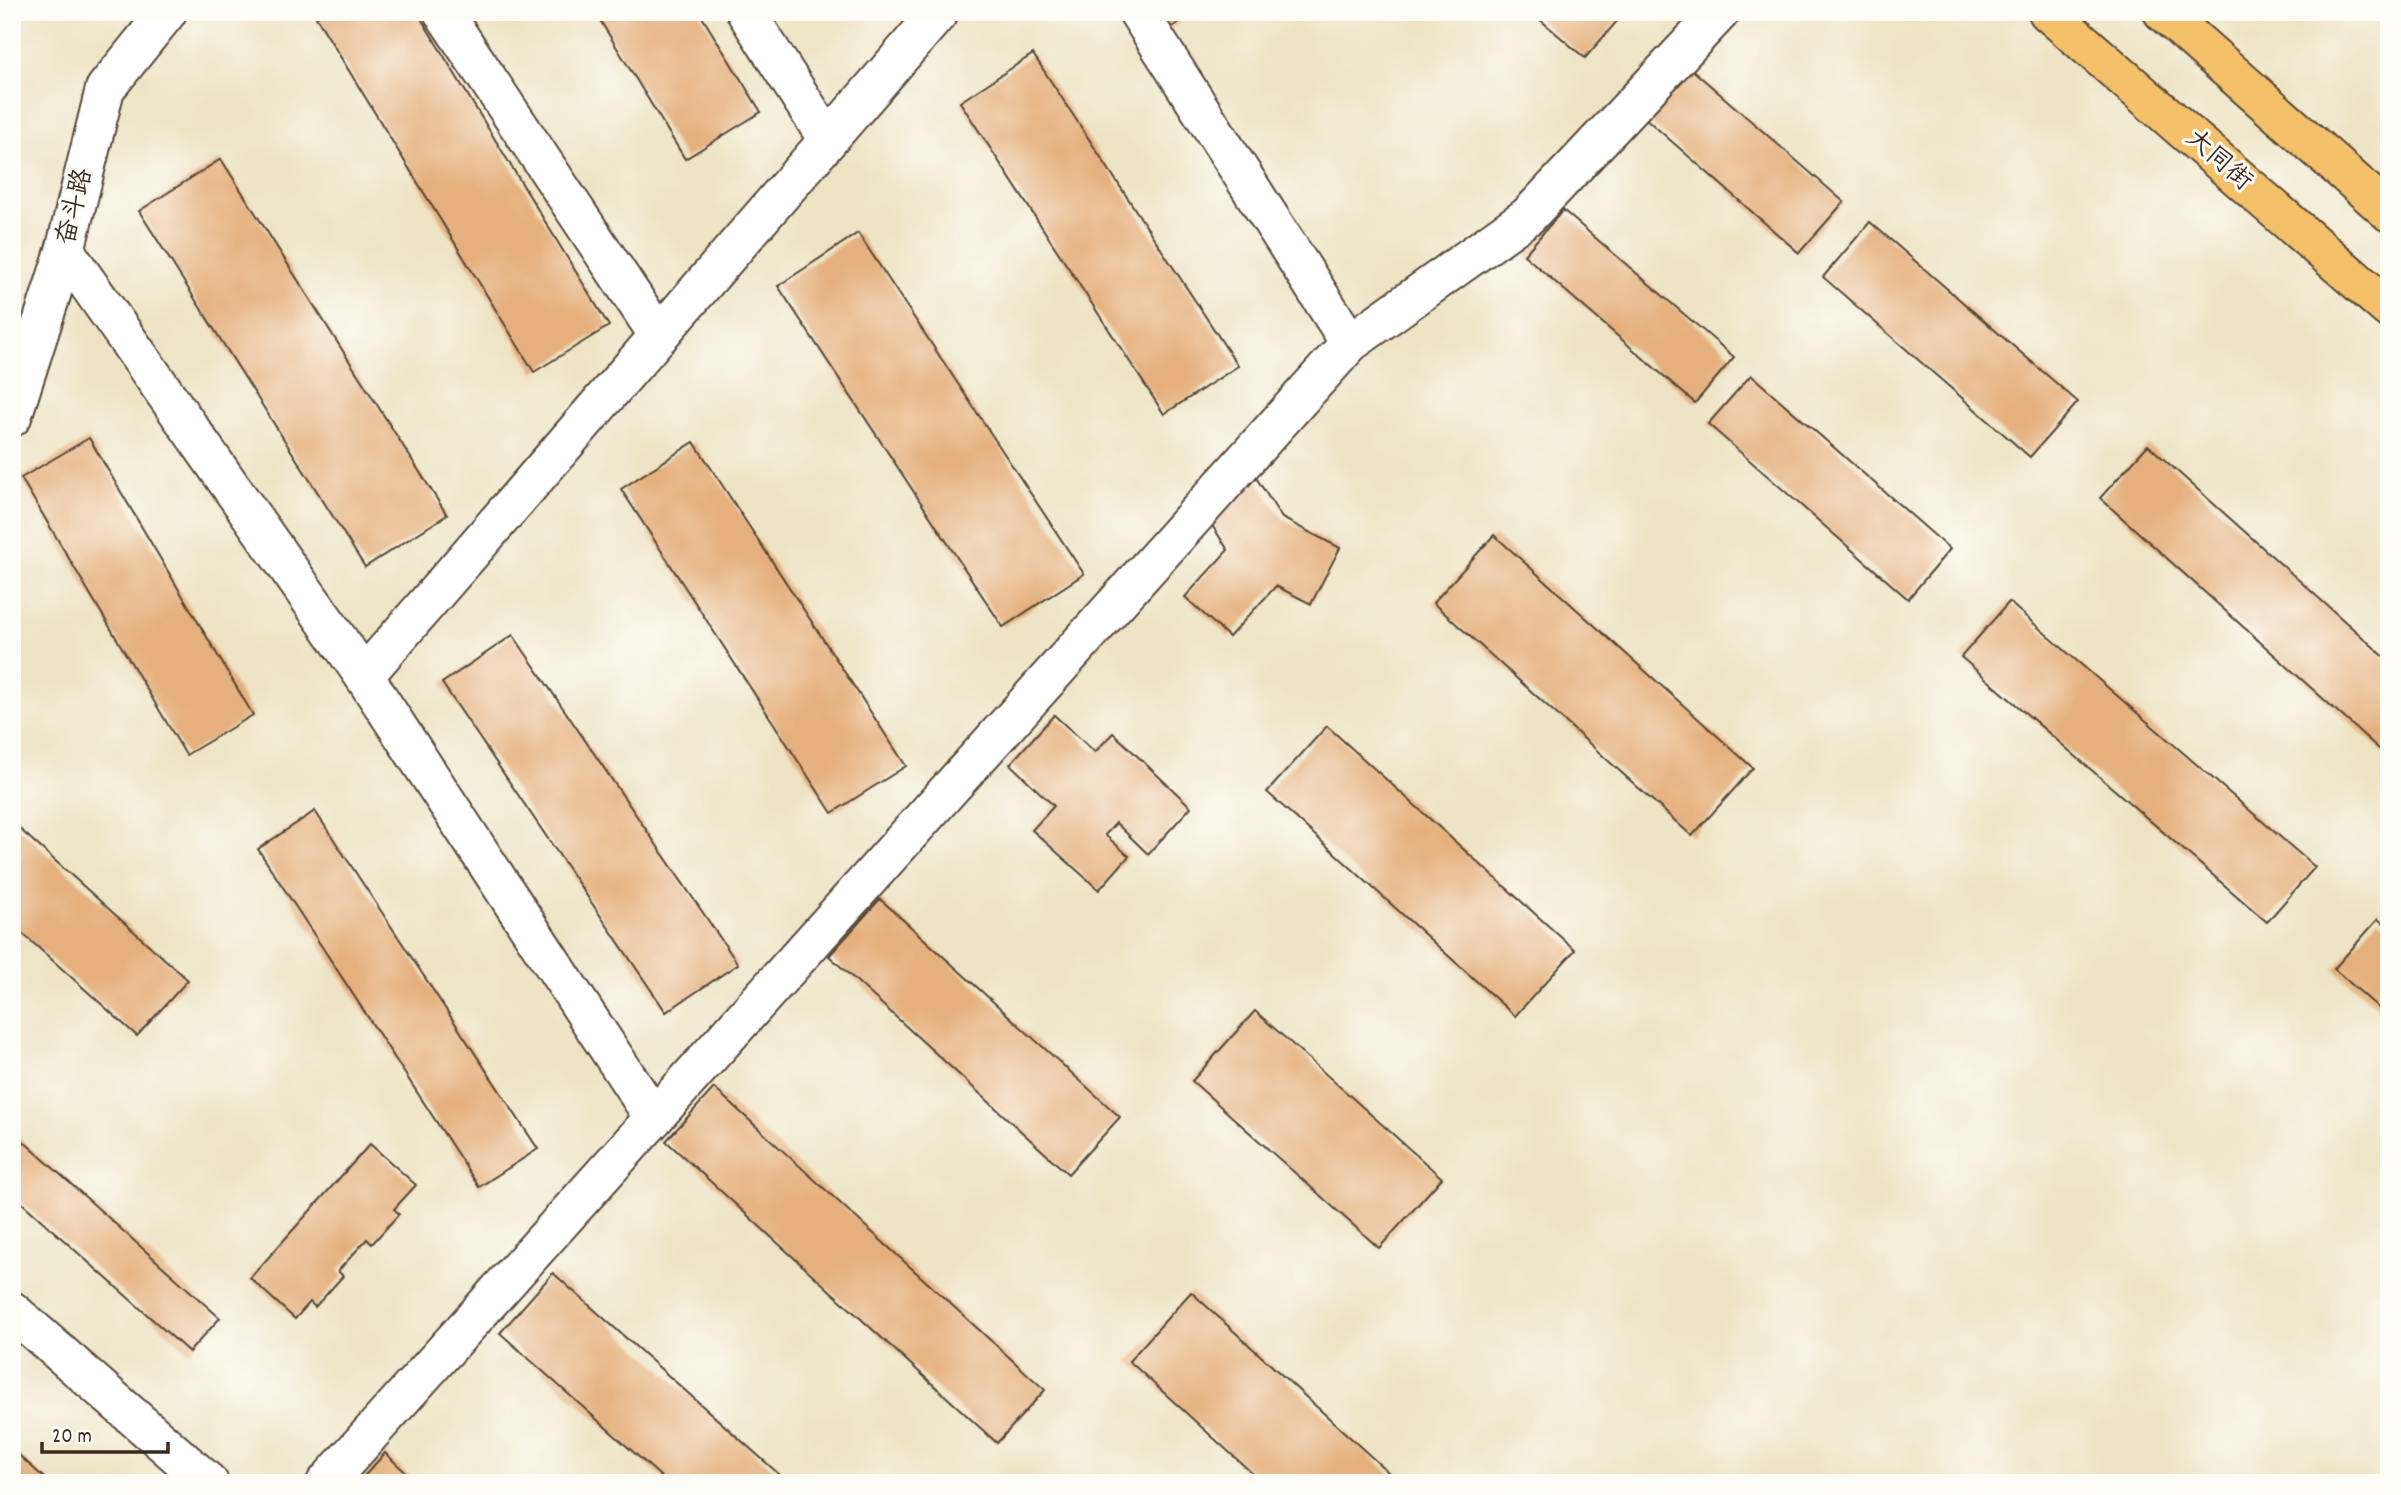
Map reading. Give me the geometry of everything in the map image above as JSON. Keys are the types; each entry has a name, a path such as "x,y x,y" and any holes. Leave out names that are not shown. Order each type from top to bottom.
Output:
{"main road":[{"name":"大同街","path":"2048,12 2389,309"},
{"path":"2163,12 2389,212"}],"street":[{"name":"奋斗路","path":"12,417 65,251 105,89 167,12"},
{"path":"443,12 659,336"},
{"path":"746,12 828,140"},
{"path":"364,676 939,12"},
{"path":"1138,12 1350,343"},
{"path":"326,1483 1350,343 1528,216 1720,12"},
{"path":"65,251 364,676 654,1118"},
{"path":"12,1311 209,1483"}],"building":[{"path":"324,12 417,12 609,326 534,372 316,17"},
{"path":"595,12 699,12 761,112 685,159"},
{"path":"1151,12 1193,12 1165,32"},
{"path":"1531,12 1625,12 1585,58"},
{"path":"1033,54 1238,366 1164,414 960,102"},
{"path":"1689,67 1844,202 1799,253 1645,118"},
{"path":"221,159 447,515 365,567 139,211"},
{"path":"1563,210 1734,357 1695,403 1524,255"},
{"path":"1870,222 2078,402 2030,457 1823,277"},
{"path":"858,233 1084,574 1003,627 778,286"},
{"path":"1751,375 1950,549 1908,599 1708,424"},
{"path":"89,438 253,715 186,755 21,478"},
{"path":"694,442 906,766 832,813 621,489"},
{"path":"2148,445 2389,661 2389,758 2100,498"},
{"path":"1255,476 1282,518 1340,548 1311,604 1276,586 1229,637 1185,597 1228,550 1202,510"},
{"path":"1494,535 1753,768 1692,836 1433,603"},
{"path":"2009,602 2315,867 2267,922 1961,657"},
{"path":"513,635 738,964 666,1012 442,683"},
{"path":"1054,715 1095,752 1113,733 1191,807 1148,854 1116,823 1105,835 1129,856 1099,890 1032,830 1054,806 1010,764"},
{"path":"1327,726 1575,950 1515,1016 1267,792"},
{"path":"315,811 538,1149 479,1187 258,849"},
{"path":"12,822 188,980 137,1036 12,924"},
{"path":"880,899 1120,1117 1068,1174 829,956"},
{"path":"2378,919 2389,928 2389,1017 2334,969"},
{"path":"1255,1011 1442,1178 1379,1248 1192,1081"},
{"path":"714,1088 1045,1390 997,1443 666,1141"},
{"path":"12,1131 220,1318 189,1352 12,1194"},
{"path":"370,1144 416,1185 394,1209 399,1214 372,1244 367,1239 338,1271 343,1276 315,1307 310,1302 295,1319 250,1278"},
{"path":"553,1273 789,1483 668,1483 500,1333"},
{"path":"1191,1292 1400,1483 1263,1483 1129,1361"},
{"path":"12,1449 50,1483 12,1483"},
{"path":"385,1453 417,1483 358,1483"}]}
